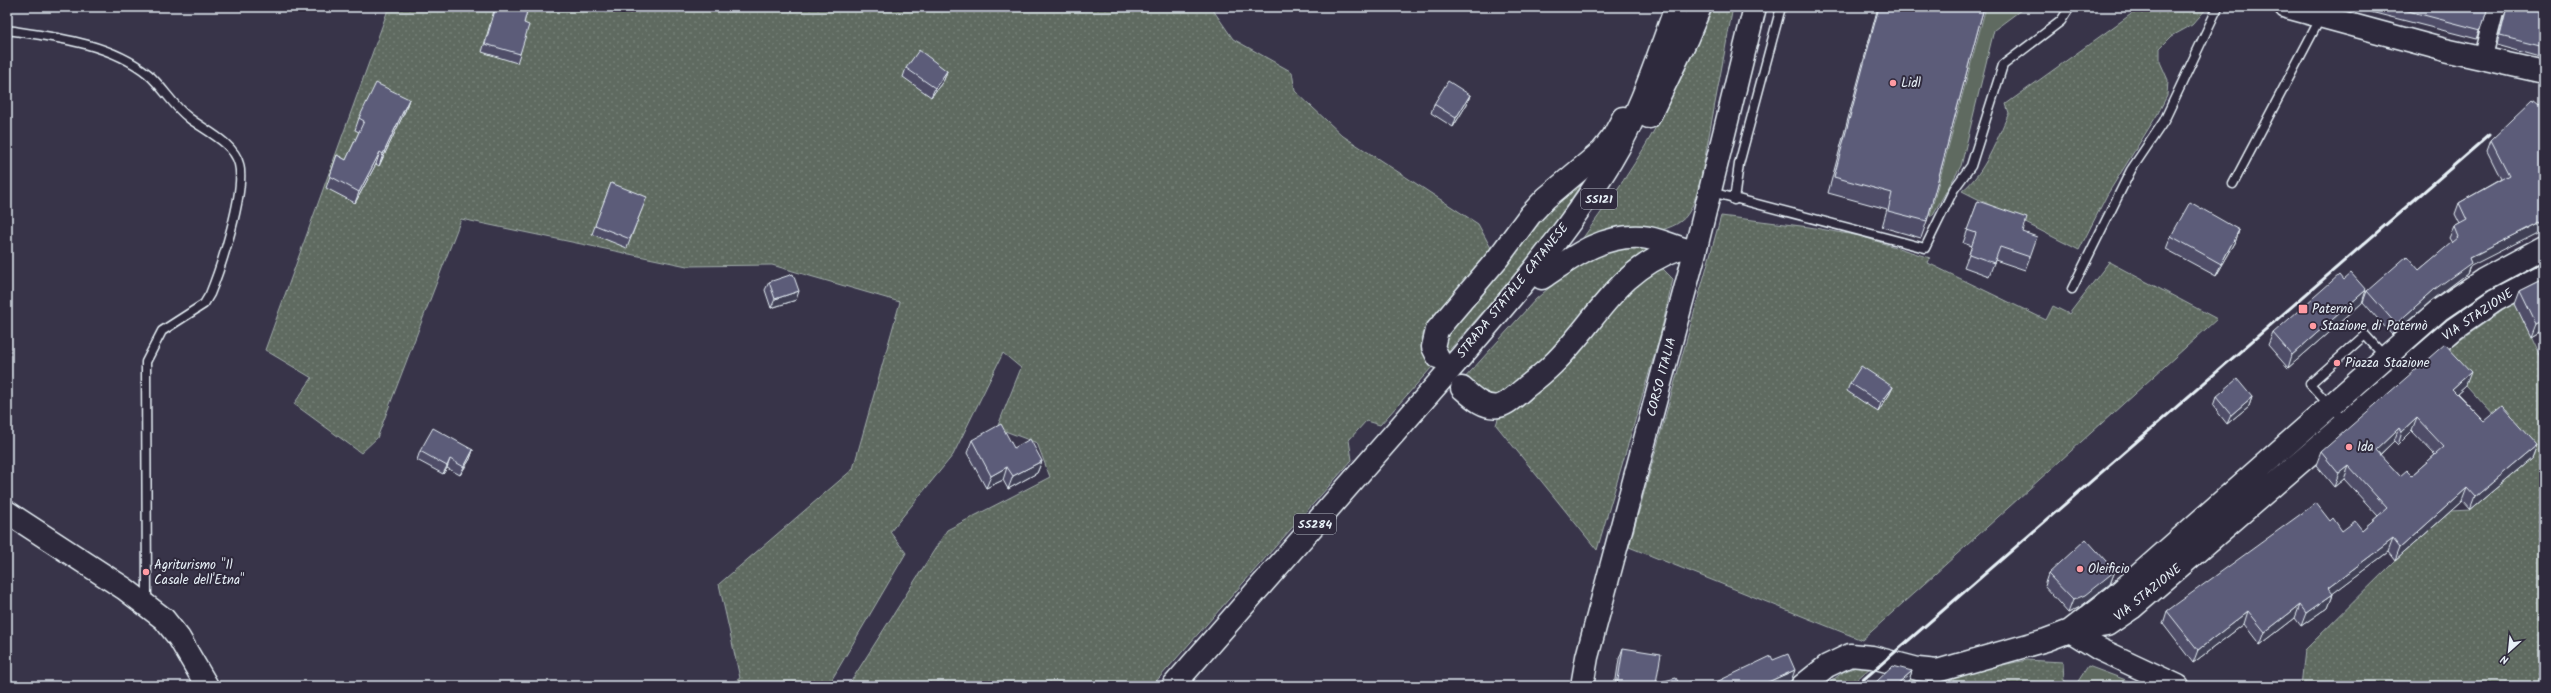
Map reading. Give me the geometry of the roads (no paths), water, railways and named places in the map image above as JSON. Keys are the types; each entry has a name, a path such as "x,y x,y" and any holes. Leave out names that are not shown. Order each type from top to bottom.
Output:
{"main road":[{"path":"1448,359 1433,347 1437,330 1498,258 1530,215 1546,198 1596,157 1613,137 1636,91 1667,7"},
{"name":"STRADA STATALE CATANESE","path":"1448,359 1555,241 1610,162 1647,88 1676,7"},
{"name":"STRADA STATALE CATANESE","path":"1448,359 1542,278 1567,247 1626,159 1656,105 1700,7"},
{"path":"1716,168 1740,7"},
{"path":"1740,68 1755,7"},
{"path":"1740,68 1764,7"},
{"path":"2286,7 2445,50 2544,72"},
{"path":"2445,50 2544,83"},
{"name":"CORSO ITALIA","path":"1582,686 1687,250 1710,192 1740,68"},
{"path":"1542,278 1592,245 1617,238 1643,237 1687,250"},
{"name":"VIA STAZIONE","path":"2070,631 2107,625 2126,612 2346,424 2439,310 2483,280 2544,247"},
{"path":"1462,388 1473,399 1485,405 1499,406 1515,396 1552,365 1610,295 1638,268 1655,258 1687,250"},
{"name":"VIA STAZIONE","path":"2070,631 2114,597 2330,406 2454,329 2496,300 2544,275"},
{"name":"SS284","path":"1173,686 1448,359"},
{"path":"7,512 146,604 164,619 179,638 207,686"},
{"path":"1802,686 1828,666 1850,656 1872,657 1918,669 1937,671 2046,640 2070,631 2100,649 2178,686"}],"street":[{"path":"2483,58 2496,7"},
{"path":"2502,7 2519,11 2523,7"}],"lane":[{"path":"1734,200 1739,164 1781,7"},
{"path":"1710,192 1734,200 1769,206 1925,248 1954,189 1971,166 2002,65 2061,22 2070,7"},
{"path":"2072,289 2131,170 2164,121 2218,7"},
{"path":"2234,184 2322,17"},
{"path":"7,30 96,48 135,65 149,75 179,110 233,150 239,164 240,191 210,294 204,304 162,331 146,362 146,604"},
{"path":"2346,424 2310,384 2365,335 2393,366"}],"railway":[{"path":"1856,686 2490,134"}],"place":[{"name":"Lidl","path":"1893,83"},
{"name":"Paternò","path":"2303,309"},
{"name":"Stazione di Paternò","path":"2313,326"},
{"name":"Piazza Stazione","path":"2337,363"},
{"name":"Ida","path":"2349,447"},
{"name":"Oleificio","path":"2080,569"},
{"name":"Agriturismo \"Il Casale dell'Etna\"","path":"146,572"}]}
